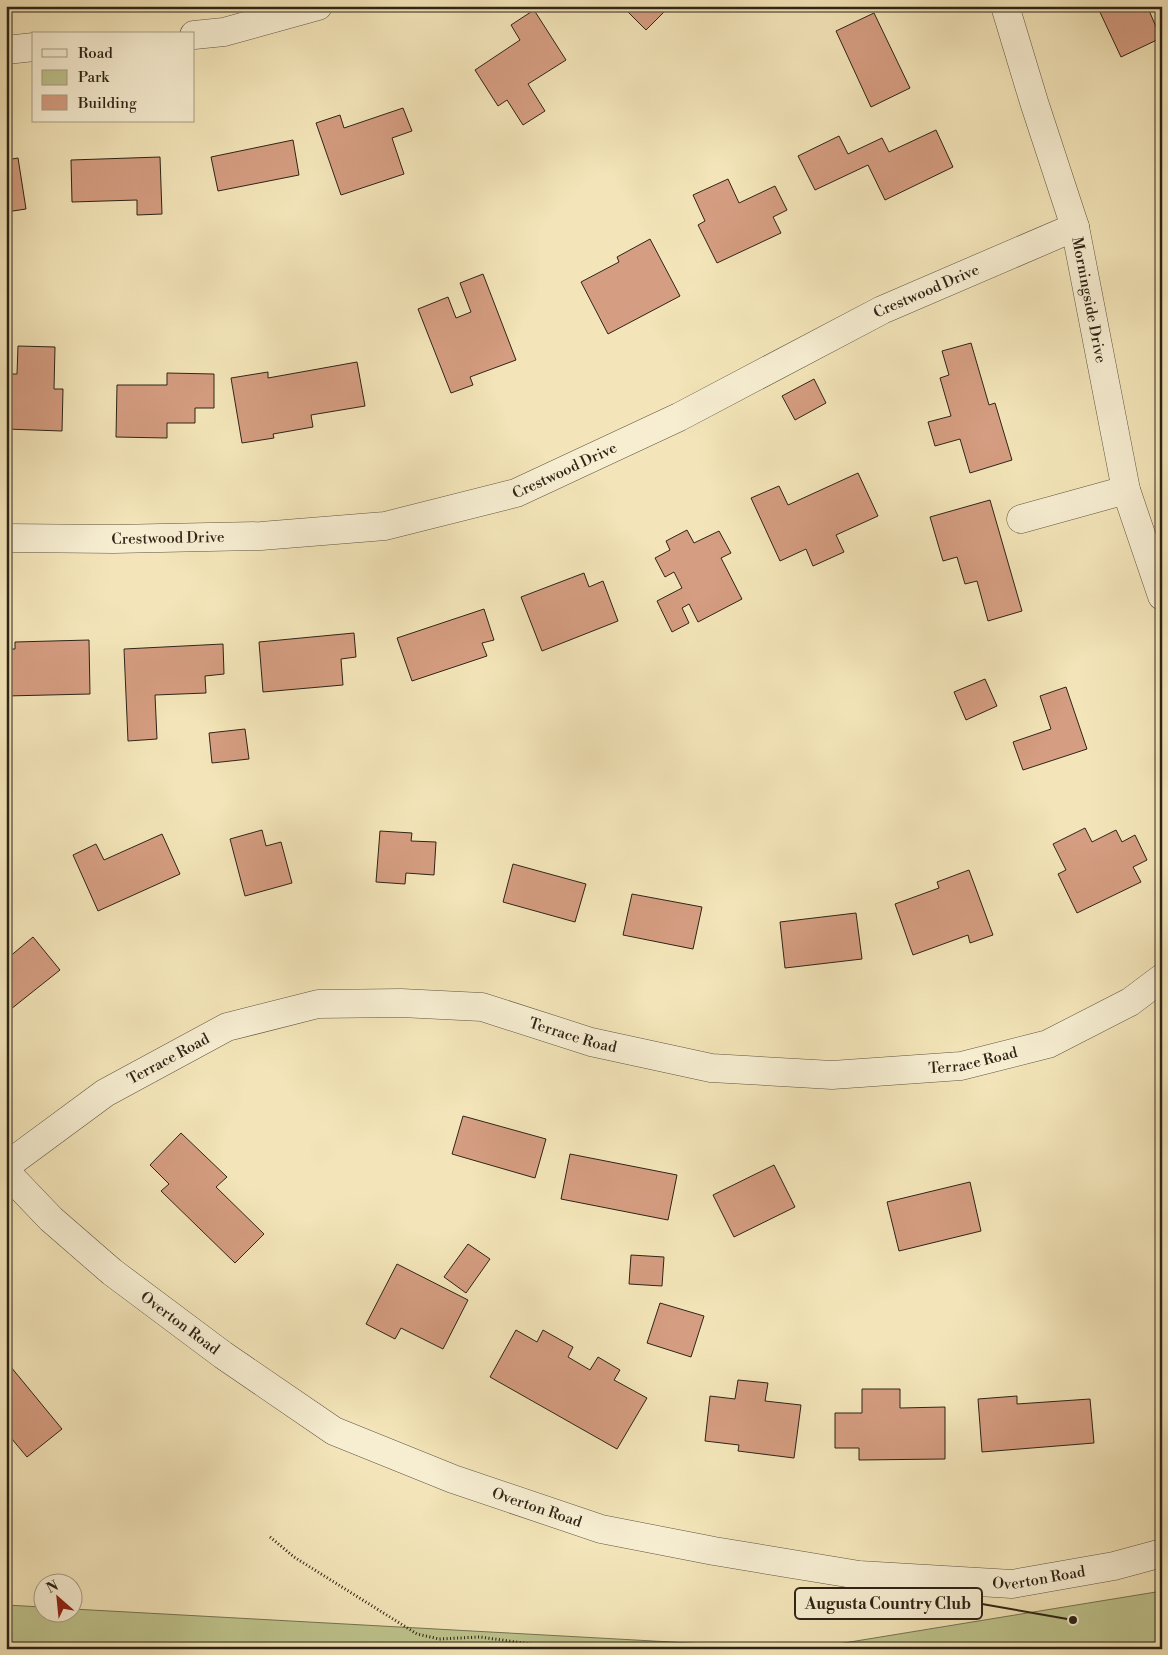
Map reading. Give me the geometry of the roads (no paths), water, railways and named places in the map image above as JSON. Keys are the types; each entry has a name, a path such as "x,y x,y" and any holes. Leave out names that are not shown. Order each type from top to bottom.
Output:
{"street":[{"path":"195,35 224,32 318,6"},
{"name":"Morningside Drive","path":"1005,6 1075,226 1126,490 1162,596"},
{"path":"6,50 32,47"},
{"name":"Crestwood Drive","path":"6,538 114,539 260,536 384,526 516,492 679,417 882,310 1075,226"},
{"path":"1021,519 1126,490"},
{"name":"Terrace Road","path":"6,1166 105,1094 227,1028 318,1004 401,1003 482,1007 591,1042 711,1068 832,1075 961,1066 1048,1044 1130,1002 1162,978"},
{"name":"Overton Road","path":"6,1172 51,1219 112,1272 223,1354 334,1431 453,1479 601,1529 714,1551 859,1575 1012,1584 1114,1566 1162,1552"}],"place":[{"name":"Augusta Country Club","path":"1073,1620"}]}
